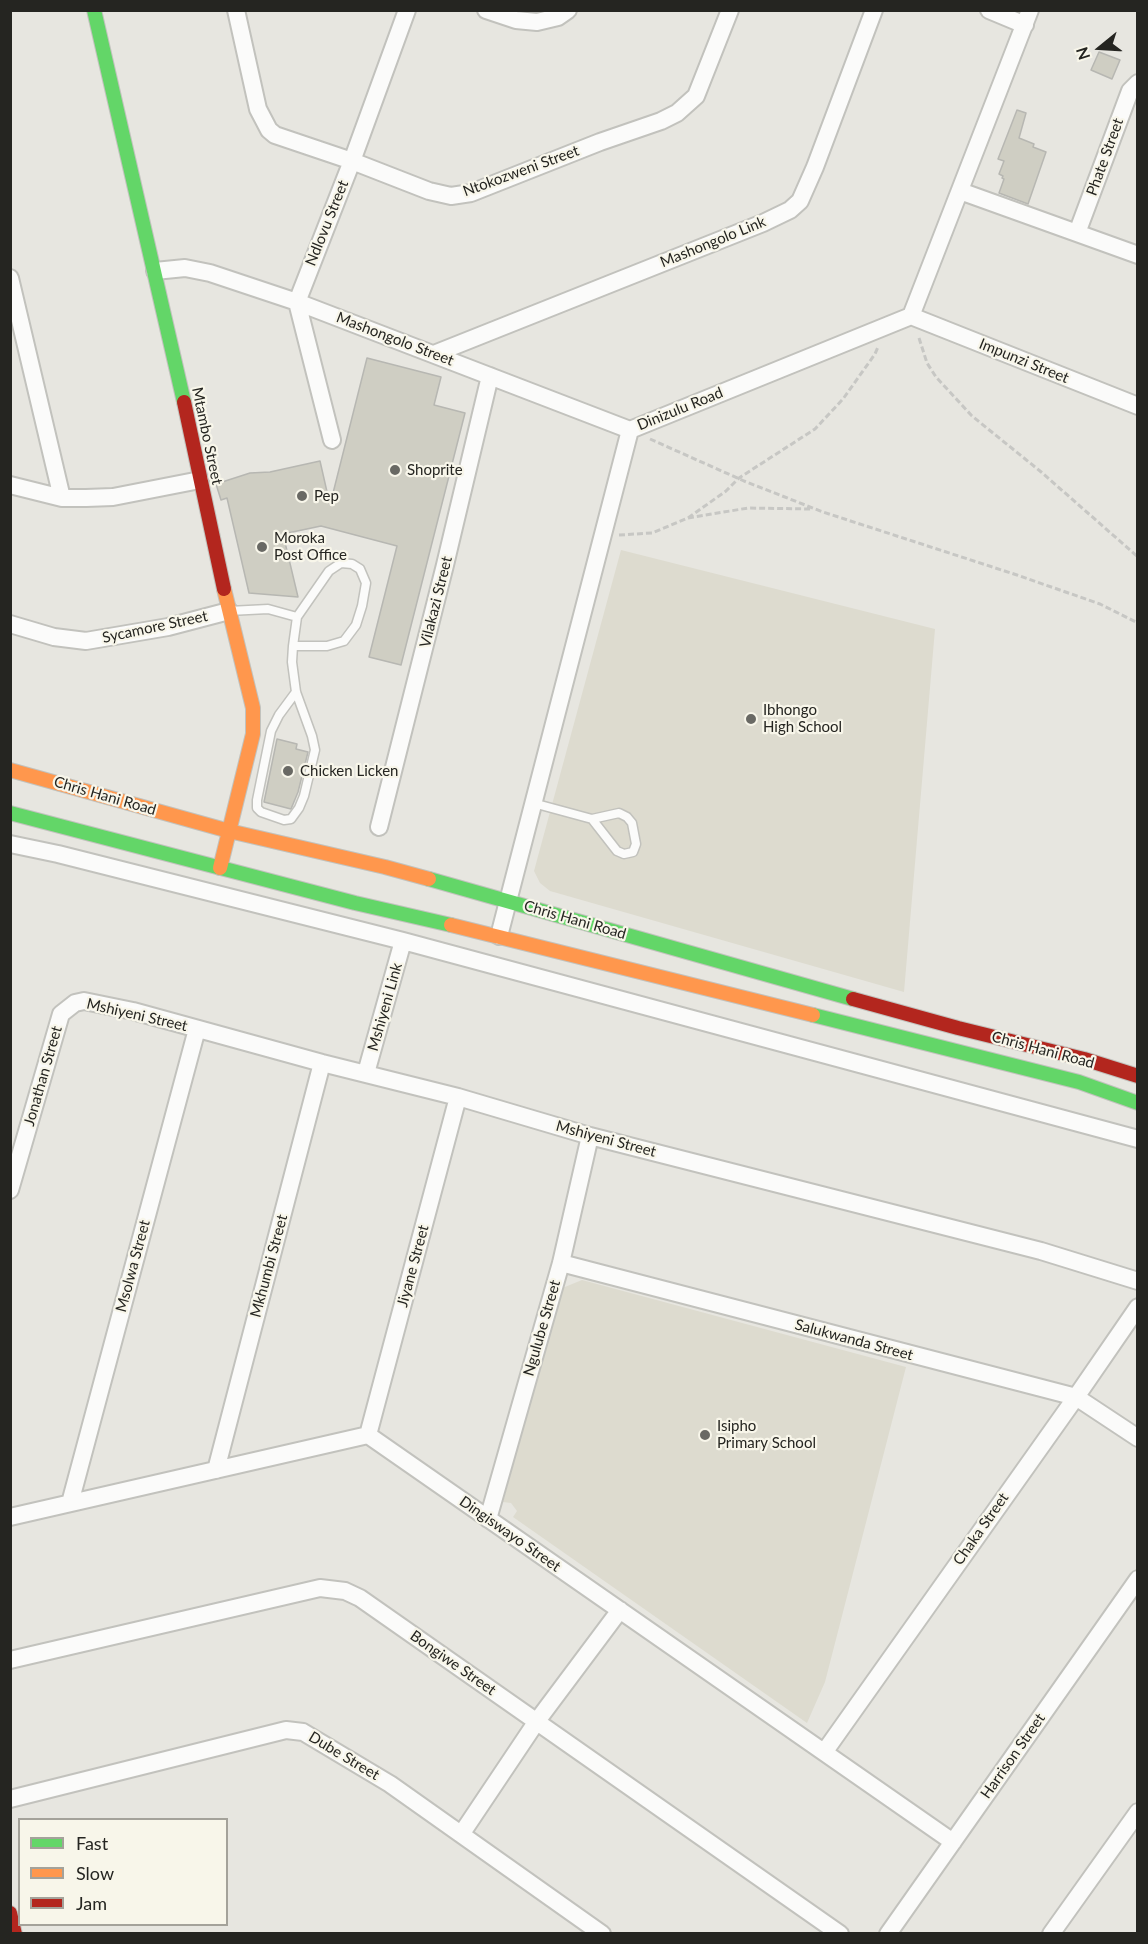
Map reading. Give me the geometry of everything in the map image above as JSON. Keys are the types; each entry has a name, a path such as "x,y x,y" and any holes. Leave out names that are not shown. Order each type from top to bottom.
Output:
{"main road":[{"name":"Mtambo Street","path":"94,10 155,271 229,611 247,680 253,716 253,734 247,765 220,868"},
{"name":"Chris Hani Road","path":"10,770 229,831 385,867 958,1028 1084,1059 1137,1076"},
{"name":"Chris Hani Road","path":"10,813 355,903 499,936 978,1055 1079,1082 1137,1103"},
{"path":"10,1913 15,1934"}],"street":[{"name":"Ntokozweni Street","path":"236,10 258,109 269,130 275,135 352,161 429,191 451,196 471,193 600,141 661,120 682,109 696,96 730,10"},
{"name":"Ndlovu Street","path":"297,302 407,10"},
{"path":"486,10 516,20 537,22 558,17 568,10"},
{"name":"Mashongolo Link","path":"434,354 763,223 790,210 800,201 815,167 874,10"},
{"path":"911,316 1027,17 989,10"},
{"name":"Phate Street","path":"1077,233 1130,91 1137,82"},
{"path":"960,191 1137,255"},
{"name":"Mashongolo Street","path":"155,271 185,268 297,302 630,430"},
{"path":"10,278 62,498"},
{"path":"297,302 332,440"},
{"name":"Dinizulu Road","path":"499,936 630,430 911,316"},
{"name":"Impunzi Street","path":"911,316 1137,406"},
{"name":"Vilakazi Street","path":"379,826 490,376"},
{"path":"10,485 62,498 113,497 200,480"},
{"name":"Sycamore Street","path":"10,624 54,637 86,640 168,627 229,611"},
{"path":"10,844 403,940 1137,1140"},
{"name":"Mshiyeni Link","path":"366,1073 403,940"},
{"name":"Mshiyeni Street","path":"75,1003 97,1002 322,1063 458,1096 590,1136 1041,1251 1137,1281"},
{"name":"Jonathan Street","path":"10,1190 61,1014 75,1003"},
{"name":"Msolwa Street","path":"70,1503 197,1029"},
{"name":"Mkhumbi Street","path":"216,1470 322,1063"},
{"name":"Jiyane Street","path":"368,1435 458,1096"},
{"name":"Ngulube Street","path":"488,1519 561,1263 590,1136"},
{"name":"Salukwanda Street","path":"561,1263 1076,1398 1137,1438"},
{"name":"Chaka Street","path":"825,1751 1076,1398 1137,1307"},
{"path":"10,1517 368,1435"},
{"name":"Dingiswayo Street","path":"368,1435 953,1842"},
{"name":"Harrison Street","path":"888,1934 1137,1579"},
{"name":"Bongiwe Street","path":"10,1660 310,1590 334,1588 360,1598 840,1934"},
{"path":"462,1833 537,1721 620,1610"},
{"name":"Dube Street","path":"10,1799 286,1730 303,1732 390,1784 602,1934"},
{"path":"1051,1934 1137,1812"}],"lane":[{"path":"293,646 327,646 344,641 356,625 362,606 366,583 360,569 352,564 341,563 329,571 297,617 293,646 292,662 296,692 315,750 299,808 291,819 285,820 261,812 257,808 257,801 271,731 279,715 296,692"},
{"path":"229,611 268,609 297,617"},
{"path":"533,803 592,819 619,813 632,823 636,844 633,852 624,854 617,850 592,819"}],"path":[{"path":"911,316 927,363 936,377 972,416 1040,471 1137,557"},
{"path":"602,535 652,533 688,518 726,491 739,478 815,429 843,399 875,354 887,326"},
{"path":"630,430 816,509 1100,604 1137,623"},
{"path":"688,518 748,508 816,509"}],"shaded area":[{"name":"Ibhongo High School","path":"621,550 935,629 904,992 550,891 540,883 534,871"},
{"name":"Isipho Primary School","path":"582,1280 906,1367 825,1682 807,1723 513,1517 517,1511 511,1503 503,1502 560,1289"}],"building":[{"path":"1099,52 1120,60 1112,79 1091,70"},
{"path":"1017,110 1026,113 1019,138 1046,152 1028,204 999,193 1004,179 999,174 1004,161 998,159"},
{"name":"Shoprite","path":"367,358 441,377 434,405 465,413 401,665 369,657 397,546 321,526 283,534 298,597 249,593 227,498 221,500 216,484 250,473 270,472 320,461 330,505"},
{"name":"Chicken Licken","path":"277,739 297,744 296,749 308,752 298,792 291,809 264,802"}],"traffic: fast":[{"path":"94,10 184,402"},
{"path":"10,813 355,903 451,925"},
{"path":"429,879 853,999"},
{"path":"813,1015 1079,1082 1138,1103"}],"traffic: slow":[{"path":"220,868 253,734 253,708 224,589"},
{"path":"10,770 229,831 429,879"},
{"path":"451,925 813,1015"}],"traffic: jam":[{"path":"184,402 224,589"},
{"path":"853,999 1084,1059 1138,1076"},
{"path":"10,1913 15,1934"}],"place":[{"name":"Shoprite","path":"395,470"},
{"name":"Pep","path":"302,496"},
{"name":"Moroka Post Office","path":"262,547"},
{"name":"Ibhongo High School","path":"751,719"},
{"name":"Chicken Licken","path":"288,771"},
{"name":"Isipho Primary School","path":"705,1435"}]}
